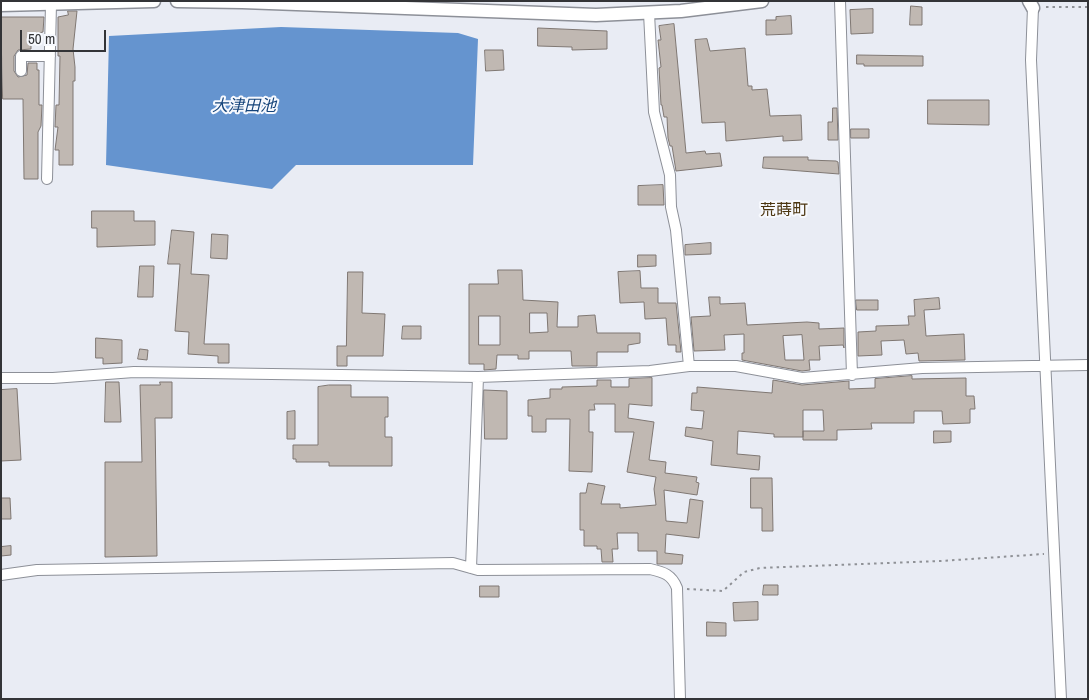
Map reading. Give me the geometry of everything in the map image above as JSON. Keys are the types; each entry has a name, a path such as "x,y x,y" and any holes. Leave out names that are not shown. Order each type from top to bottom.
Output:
{"street":[{"path":"1,5 154,1"},
{"path":"177,1 242,1 545,14 649,13 762,1"},
{"path":"840,1 852,375"},
{"path":"47,179 50,56 48,3"},
{"path":"1031,4 1061,699"},
{"path":"649,13 654,112 670,175 671,207 677,238 689,366"},
{"path":"21,71 21,56 50,56"},
{"path":"1,378 53,378 134,372 478,377 650,371 689,366 736,366 802,378 922,368 1088,365"},
{"path":"471,568 478,377"},
{"path":"1,575 37,570 453,563 478,570 650,569 664,572 673,579 677,588 680,699"}],"path":[{"path":"1031,4 1088,7"},
{"path":"677,588 723,591 744,572 760,568 941,561 1056,554"}],"water":[{"name":"大津田池","path":"281,27 458,33 478,39 473,165 296,165 272,189 106,165 109,36"}],"building":[{"path":"911,6 922,7 922,25 910,25"},
{"path":"873,9 873,33 851,34 850,10"},
{"path":"68,11 77,11 73,49 75,81 73,81 73,165 59,165 59,150 55,150 58,127 55,127 56,105 59,105 60,56 58,56 58,17 68,15"},
{"path":"791,16 792,34 766,35 766,20 776,20 776,17"},
{"path":"1,17 44,17 43,32 31,35 31,49 18,50 14,56 14,71 18,77 27,75 28,63 37,63 37,70 39,70 39,105 42,105 41,126 38,132 38,179 24,179 23,99 3,99"},
{"path":"674,24 686,153 705,151 706,154 720,153 722,166 676,171 672,146 670,146 668,138 667,117 664,117 661,105 659,68 661,67 658,40 661,40 659,26"},
{"path":"538,28 607,31 607,49 572,50 572,47 538,46"},
{"path":"707,39 710,51 745,48 748,86 752,86 752,90 767,89 770,116 801,115 802,140 783,141 783,136 726,141 725,122 702,123 695,40"},
{"path":"485,50 503,50 504,70 486,71"},
{"path":"857,55 923,56 923,66 864,66 864,64 857,64"},
{"path":"928,100 989,100 989,125 928,124"},
{"path":"833,108 837,108 838,140 828,140 828,122 832,122"},
{"path":"851,129 869,129 869,138 851,138"},
{"path":"764,157 808,157 808,160 836,161 838,162 839,174 763,168"},
{"path":"663,185 664,205 638,205 638,186"},
{"path":"92,211 134,211 134,221 155,221 155,245 97,247 97,228 92,228"},
{"path":"172,230 194,232 191,274 209,275 204,344 229,344 229,363 218,363 218,356 188,354 189,332 175,331 180,264 168,264"},
{"path":"212,234 228,235 227,259 211,258"},
{"path":"711,243 711,254 685,255 685,245"},
{"path":"638,255 656,255 656,266 638,267"},
{"path":"140,266 154,266 153,297 138,297"},
{"path":"498,270 522,270 523,300 558,302 557,327 578,327 578,316 595,315 597,333 640,333 640,343 628,345 628,352 597,352 597,366 572,366 571,351 529,351 529,359 518,359 518,355 497,355 496,369 484,370 484,364 469,364 469,284 498,284","holes":["530,313 547,313 548,332 530,333","479,316 500,316 500,345 479,345"]},
{"path":"640,271 641,288 658,288 658,303 676,303 681,352 676,352 676,345 668,345 666,318 645,319 644,302 620,303 618,272"},
{"path":"348,272 363,272 362,313 385,314 383,356 347,356 347,366 337,366 337,346 346,346"},
{"path":"709,297 720,297 720,304 745,303 747,325 807,322 819,323 819,329 844,328 844,348 843,345 819,346 820,360 809,360 810,370 802,371 742,360 744,334 724,335 725,350 694,351 691,317 710,316","holes":["802,335 804,360 785,360 783,336"]},
{"path":"939,298 940,309 924,310 926,336 964,334 965,360 919,361 918,353 906,354 904,340 881,341 882,355 858,356 858,332 876,331 876,326 909,325 908,316 915,316 914,300"},
{"path":"856,300 878,300 878,310 857,310"},
{"path":"403,326 421,326 421,339 402,339"},
{"path":"96,338 122,340 122,363 103,364 103,358 96,358"},
{"path":"140,349 148,350 147,360 138,359"},
{"path":"912,376 912,379 966,378 966,396 974,396 975,409 970,409 970,423 943,424 942,411 914,411 914,423 871,423 872,429 837,430 837,440 803,440 803,437 774,437 774,434 738,431 737,454 760,456 759,470 711,465 713,441 685,436 686,427 702,429 704,411 691,410 692,393 697,393 697,387 772,393 773,380 802,385 849,381 849,389 875,388 875,379","holes":["803,410 823,410 824,431 803,431"]},
{"path":"652,378 652,406 629,404 628,418 654,422 649,460 666,462 665,473 697,477 696,482 699,483 697,495 664,490 666,521 687,523 690,499 703,501 699,538 666,534 665,553 683,555 682,564 657,564 657,551 638,551 638,533 617,533 618,549 612,549 613,562 602,562 601,549 597,549 597,546 584,546 584,530 580,530 580,493 586,493 588,483 605,486 601,504 620,504 620,508 656,505 654,489 656,477 627,472 634,432 615,432 615,404 594,404 595,410 589,410 589,432 593,432 592,472 569,471 570,419 546,419 546,432 532,432 532,416 528,416 528,400 550,398 550,389 597,386 597,380 611,380 611,387 629,387 629,379"},
{"path":"106,382 119,382 121,422 105,422"},
{"path":"160,382 172,382 172,418 155,418 157,556 105,557 105,462 142,462 140,385 160,385"},
{"path":"351,385 351,397 388,397 385,437 392,437 392,466 329,466 329,462 296,462 296,459 293,459 293,445 318,445 318,387"},
{"path":"17,389 21,460 1,461 1,390"},
{"path":"484,390 507,391 507,439 485,439"},
{"path":"295,411 295,439 287,439 287,412"},
{"path":"934,431 951,431 951,442 934,443"},
{"path":"751,478 772,478 773,531 762,531 762,508 751,508"},
{"path":"1,498 10,498 11,519 1,519"},
{"path":"11,546 11,555 1,556 1,547"},
{"path":"764,585 778,585 778,595 763,595"},
{"path":"480,586 499,586 499,597 480,597"},
{"path":"758,602 758,620 734,621 733,603"},
{"path":"707,622 726,623 726,636 707,636"}],"district":[{"name":"荒蒔町","path":"784,211"}]}
